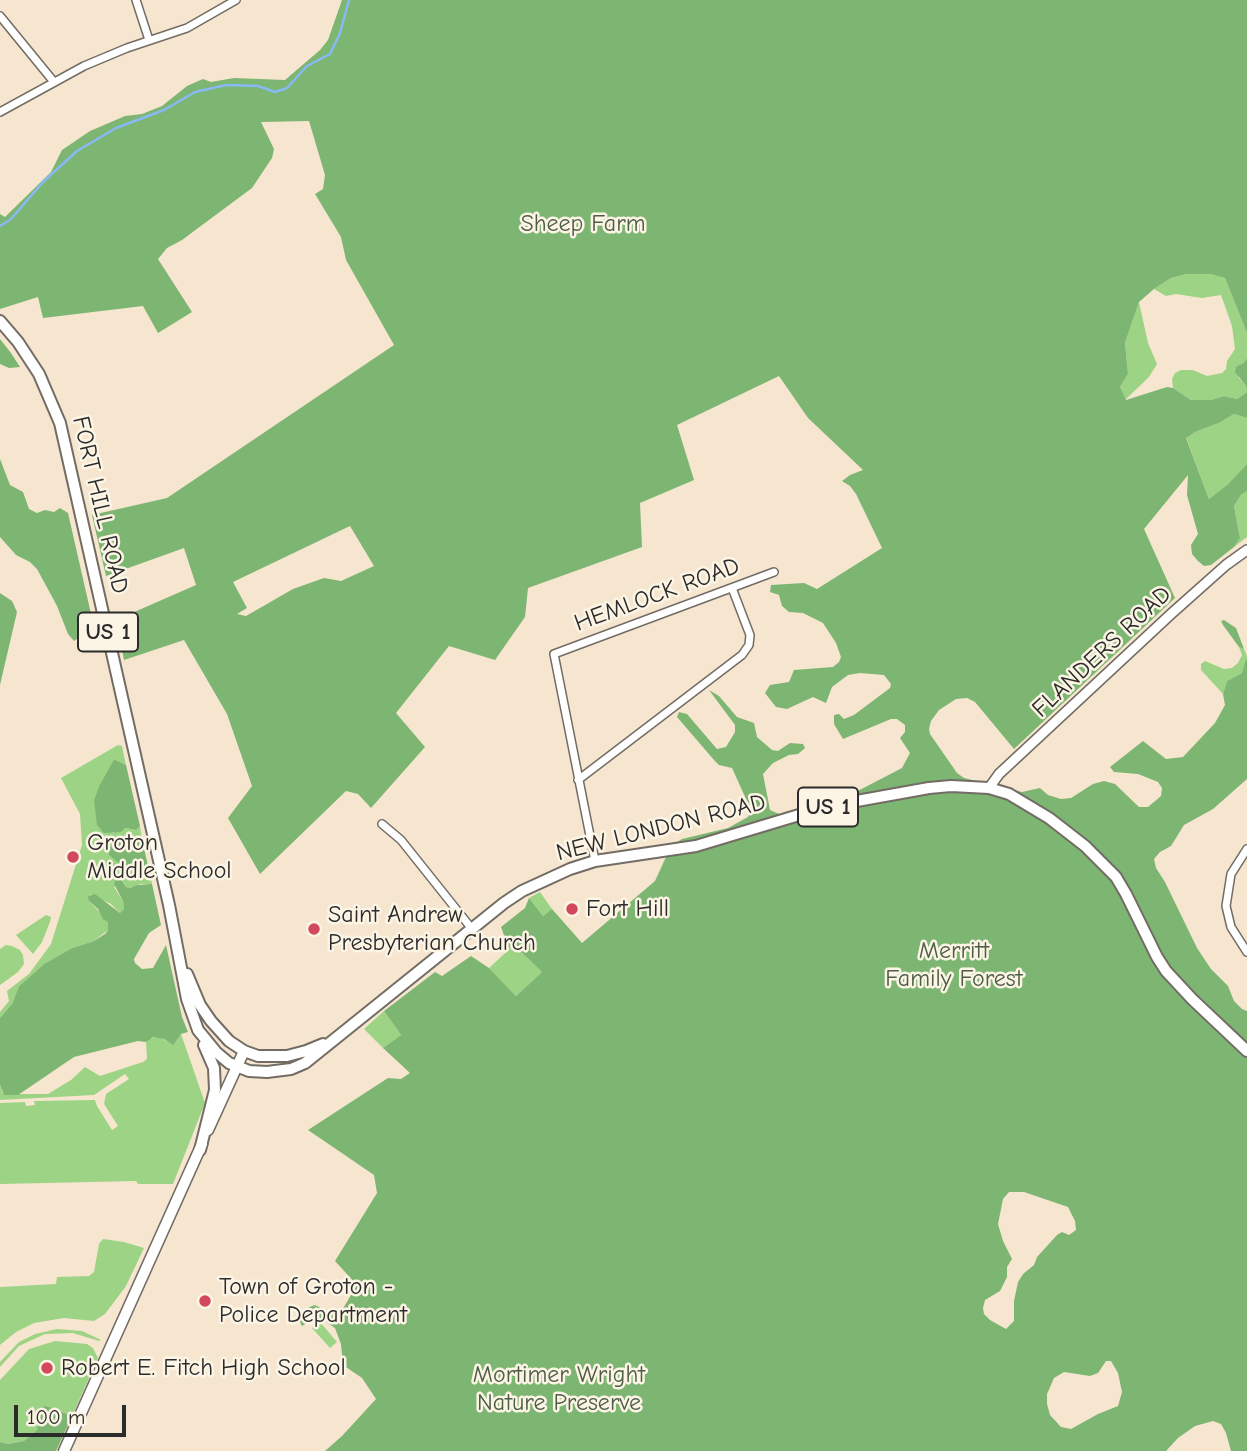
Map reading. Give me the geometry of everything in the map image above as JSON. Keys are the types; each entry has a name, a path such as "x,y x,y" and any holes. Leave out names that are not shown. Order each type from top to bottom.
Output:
{"main road":[{"name":"FORT HILL ROAD","path":"0,321 39,374 54,403 63,432 181,958 185,992 198,1030 216,1052 237,1067"},
{"name":"NEW LONDON ROAD","path":"348,1027 522,891 570,869 594,861 696,846 792,816 866,799 929,788 971,786 989,788 1030,805 1100,860 1126,894 1166,971 1247,1051"},
{"name":"FORT HILL ROAD","path":"181,958 207,1016 224,1036 244,1051"},
{"name":"US 1","path":"244,1051 258,1056 292,1055 317,1047 348,1027"},
{"name":"US 1","path":"237,1067 261,1072 291,1069 313,1058 348,1027"},
{"path":"198,1030 212,1063 215,1081 214,1100 200,1150"},
{"path":"64,1451 244,1051"}],"street":[{"path":"136,0 149,40"},
{"path":"0,111 104,57 187,28 236,0"},
{"path":"0,16 54,82"},
{"name":"FLANDERS ROAD","path":"989,788 999,774 1171,614 1247,550"},
{"name":"HEMLOCK ROAD","path":"578,780 554,654 774,572"},
{"path":"594,861 578,780 742,655 749,645 750,635 732,588"},
{"path":"382,824 401,840 472,929"},
{"path":"1247,849 1231,874 1226,906 1231,928 1247,953"}],"green space":[{"path":"342,0 1247,0 1247,333 1225,278 1210,274 1187,274 1171,278 1139,302 1125,343 1128,374 1120,387 1126,400 1167,387 1191,400 1211,400 1224,396 1237,399 1247,392 1247,418 1234,414 1186,438 1209,499 1247,464 1247,491 1234,506 1240,538 1234,547 1211,565 1204,566 1192,554 1191,545 1198,534 1187,495 1188,475 1144,529 1175,598 1014,749 975,702 967,698 956,699 939,710 929,729 957,773 964,778 1022,792 1040,788 1048,795 1061,799 1071,798 1093,784 1104,781 1115,784 1139,807 1148,807 1161,796 1162,788 1158,782 1138,774 1114,772 1110,767 1143,741 1166,759 1183,757 1215,723 1225,705 1223,694 1227,681 1242,673 1247,657 1247,779 1213,809 1184,825 1171,846 1154,859 1156,868 1197,948 1211,969 1228,986 1234,1001 1247,1011 1247,1451 1231,1451 1221,1424 1213,1421 1195,1426 1166,1451 325,1451 376,1399 362,1378 343,1365 341,1344 335,1328 323,1320 314,1319 302,1326 298,1318 304,1309 315,1305 338,1317 357,1285 335,1261 377,1193 374,1175 308,1130 388,1078 401,1079 410,1073 383,1048 401,1035 384,1011 435,972 442,976 471,956 489,968 516,996 542,972 514,945 509,949 501,927 525,908 529,898 543,916 552,909 582,943 655,881 671,846 682,839 728,828 748,817 751,810 732,768 719,765 677,717 679,712 687,714 717,749 726,747 735,732 735,725 709,690 719,696 737,717 754,723 757,737 772,750 778,751 790,743 803,744 805,748 798,754 789,755 773,763 763,774 770,810 779,814 848,796 902,768 910,753 900,738 905,732 905,725 897,719 843,739 834,724 834,715 839,714 844,719 854,715 890,688 891,684 884,675 848,675 832,687 826,703 813,697 787,709 776,707 765,693 770,685 789,682 794,670 833,667 841,657 836,643 823,623 803,613 789,612 782,606 779,595 770,592 771,585 804,583 817,589 882,548 856,494 842,481 863,470 808,418 779,376 677,425 694,480 640,503 642,547 528,588 525,617 495,660 449,646 396,713 425,747 371,808 358,794 346,791 260,874 228,818 252,786 227,714 184,640 124,660 116,620 196,585 184,548 106,576 92,515 167,498 394,345 346,260 341,237 315,194 323,189 325,175 309,121 261,122 274,149 272,158 252,188 182,240 167,248 158,259 192,312 158,333 143,306 43,318 38,297 0,309 0,214 5,217 51,172 62,150 90,131 125,116 142,114 162,106 187,86 203,79 211,82 234,78 285,80 328,40","holes":["350,526 374,566 341,581 324,578 293,589 246,616 237,614 247,608 233,582","1009,1192 1024,1192 1068,1207 1076,1230 1069,1235 1062,1232 1057,1235 1037,1257 1034,1265 1023,1274 1018,1282 1014,1301 1014,1321 1006,1329 990,1320 984,1314 983,1308 985,1300 1000,1291 1012,1259 998,1224 1003,1199","1106,1361 1111,1361 1118,1373 1122,1392 1118,1406 1071,1429 1061,1427 1050,1415 1047,1404 1047,1394 1054,1378 1064,1372 1090,1376 1098,1373"]},
{"path":"1187,274 1210,274 1225,278 1247,333 1247,358 1238,377 1246,386 1247,392 1237,399 1224,396 1211,400 1191,400 1173,388 1172,379 1175,373 1181,370 1193,370 1207,376 1222,373 1235,349 1232,326 1221,295 1202,298 1176,294 1166,296 1154,289 1171,278"},
{"path":"1139,302 1148,343 1157,364 1149,377 1125,400 1120,387 1128,374 1125,343"},
{"path":"0,339 20,367 9,368 0,364"},
{"path":"1247,358 1247,392 1246,386 1235,372 1236,367"},
{"path":"1234,414 1247,418 1247,464 1209,499 1186,437"},
{"path":"0,459 10,485 23,492 29,509 37,513 45,510 54,512 60,508 68,513 94,627 74,641 68,634 57,606 37,569 16,555 0,537"},
{"path":"1247,491 1247,537 1234,547 1240,538 1234,506"},
{"path":"0,593 12,601 17,612 0,685"},
{"path":"1224,620 1236,628 1244,649 1239,647 1223,625 1221,621"},
{"path":"1239,647 1244,649 1247,656 1246,665 1242,673 1227,681 1223,694 1201,670 1201,664 1205,661 1224,669 1232,668 1242,655"},
{"path":"118,745 122,746 126,765 114,759 94,800 112,833 125,828 136,830 140,826 142,839 138,837 122,840 121,865 139,865 150,875 152,884 140,884 130,888 123,882 114,887 123,901 124,909 120,913 111,904 90,894 89,901 108,921 108,930 94,941 72,948 44,964 19,986 12,1004 0,1018 0,1012 9,1001 7,991 29,974 51,944 82,845 80,814 61,778"},
{"path":"114,759 126,765 140,826 136,830 125,828 121,832 104,833 97,825 94,800"},
{"path":"138,837 142,839 150,875 139,865 121,865 109,855 110,848 115,844"},
{"path":"120,878 126,887 130,888 152,884 161,925 149,933 134,959 142,969 153,968 166,945 182,1017 188,1032 181,1034 173,1045 164,1039 153,1037 146,1042 138,1041 74,1057 18,1095 4,1095 0,1085 0,1018 12,1004 19,986 44,964 105,934 108,922 89,901 88,896 95,894 120,913 124,909 123,901 114,884 116,879"},
{"path":"540,892 552,909 543,916 529,898"},
{"path":"46,915 51,917 50,922 42,942 33,954 16,935"},
{"path":"6,945 20,950 24,964 0,985 0,949"},
{"path":"514,945 542,972 516,996 489,968"},
{"path":"384,1011 401,1035 383,1048 364,1029"},
{"path":"181,1034 205,1103 173,1184 138,1184 136,1181 0,1184 0,1103 25,1102 26,1106 35,1105 34,1101 95,1100 112,1130 118,1126 104,1104 106,1094 129,1079 125,1074 94,1095 0,1100 0,1085 3,1094 48,1094 71,1080 85,1067 100,1076 143,1062 147,1059 146,1042 149,1039 158,1036 170,1043"},
{"path":"103,1239 144,1248 126,1286 105,1314 94,1321 64,1318 34,1323 16,1332 0,1345 0,1287 56,1284 57,1277 89,1276 94,1272 99,1244"},
{"path":"320,1322 337,1342 330,1348 312,1328"},
{"path":"57,1329 82,1331 101,1340 73,1333 45,1334 19,1346 0,1367 0,1362 19,1342 35,1334"},
{"path":"55,1341 87,1344 93,1348 98,1358 72,1416 47,1406 37,1413 37,1430 24,1441 8,1444 0,1442 0,1380 29,1349"},
{"path":"47,1406 72,1416 56,1451 0,1451 0,1442 8,1444 24,1441 37,1430 39,1408"}],"waterway":[{"path":"0,226 11,219 43,182 77,151 116,128 164,110 195,92 226,85 258,86 275,92 287,88 307,66 330,54 340,33 349,0"}],"place":[{"name":"Groton Middle School","path":"73,857"},
{"name":"Fort Hill","path":"572,909"},
{"name":"Saint Andrew Presbyterian Church","path":"314,929"},
{"name":"Town of Groton - Police Department","path":"205,1301"},
{"name":"Robert E. Fitch High School","path":"47,1368"}],"park label":[{"name":"Sheep Farm","path":"583,224"},
{"name":"Merritt Family Forest","path":"954,965"},
{"name":"Mortimer Wright Nature Preserve","path":"559,1389"}]}
